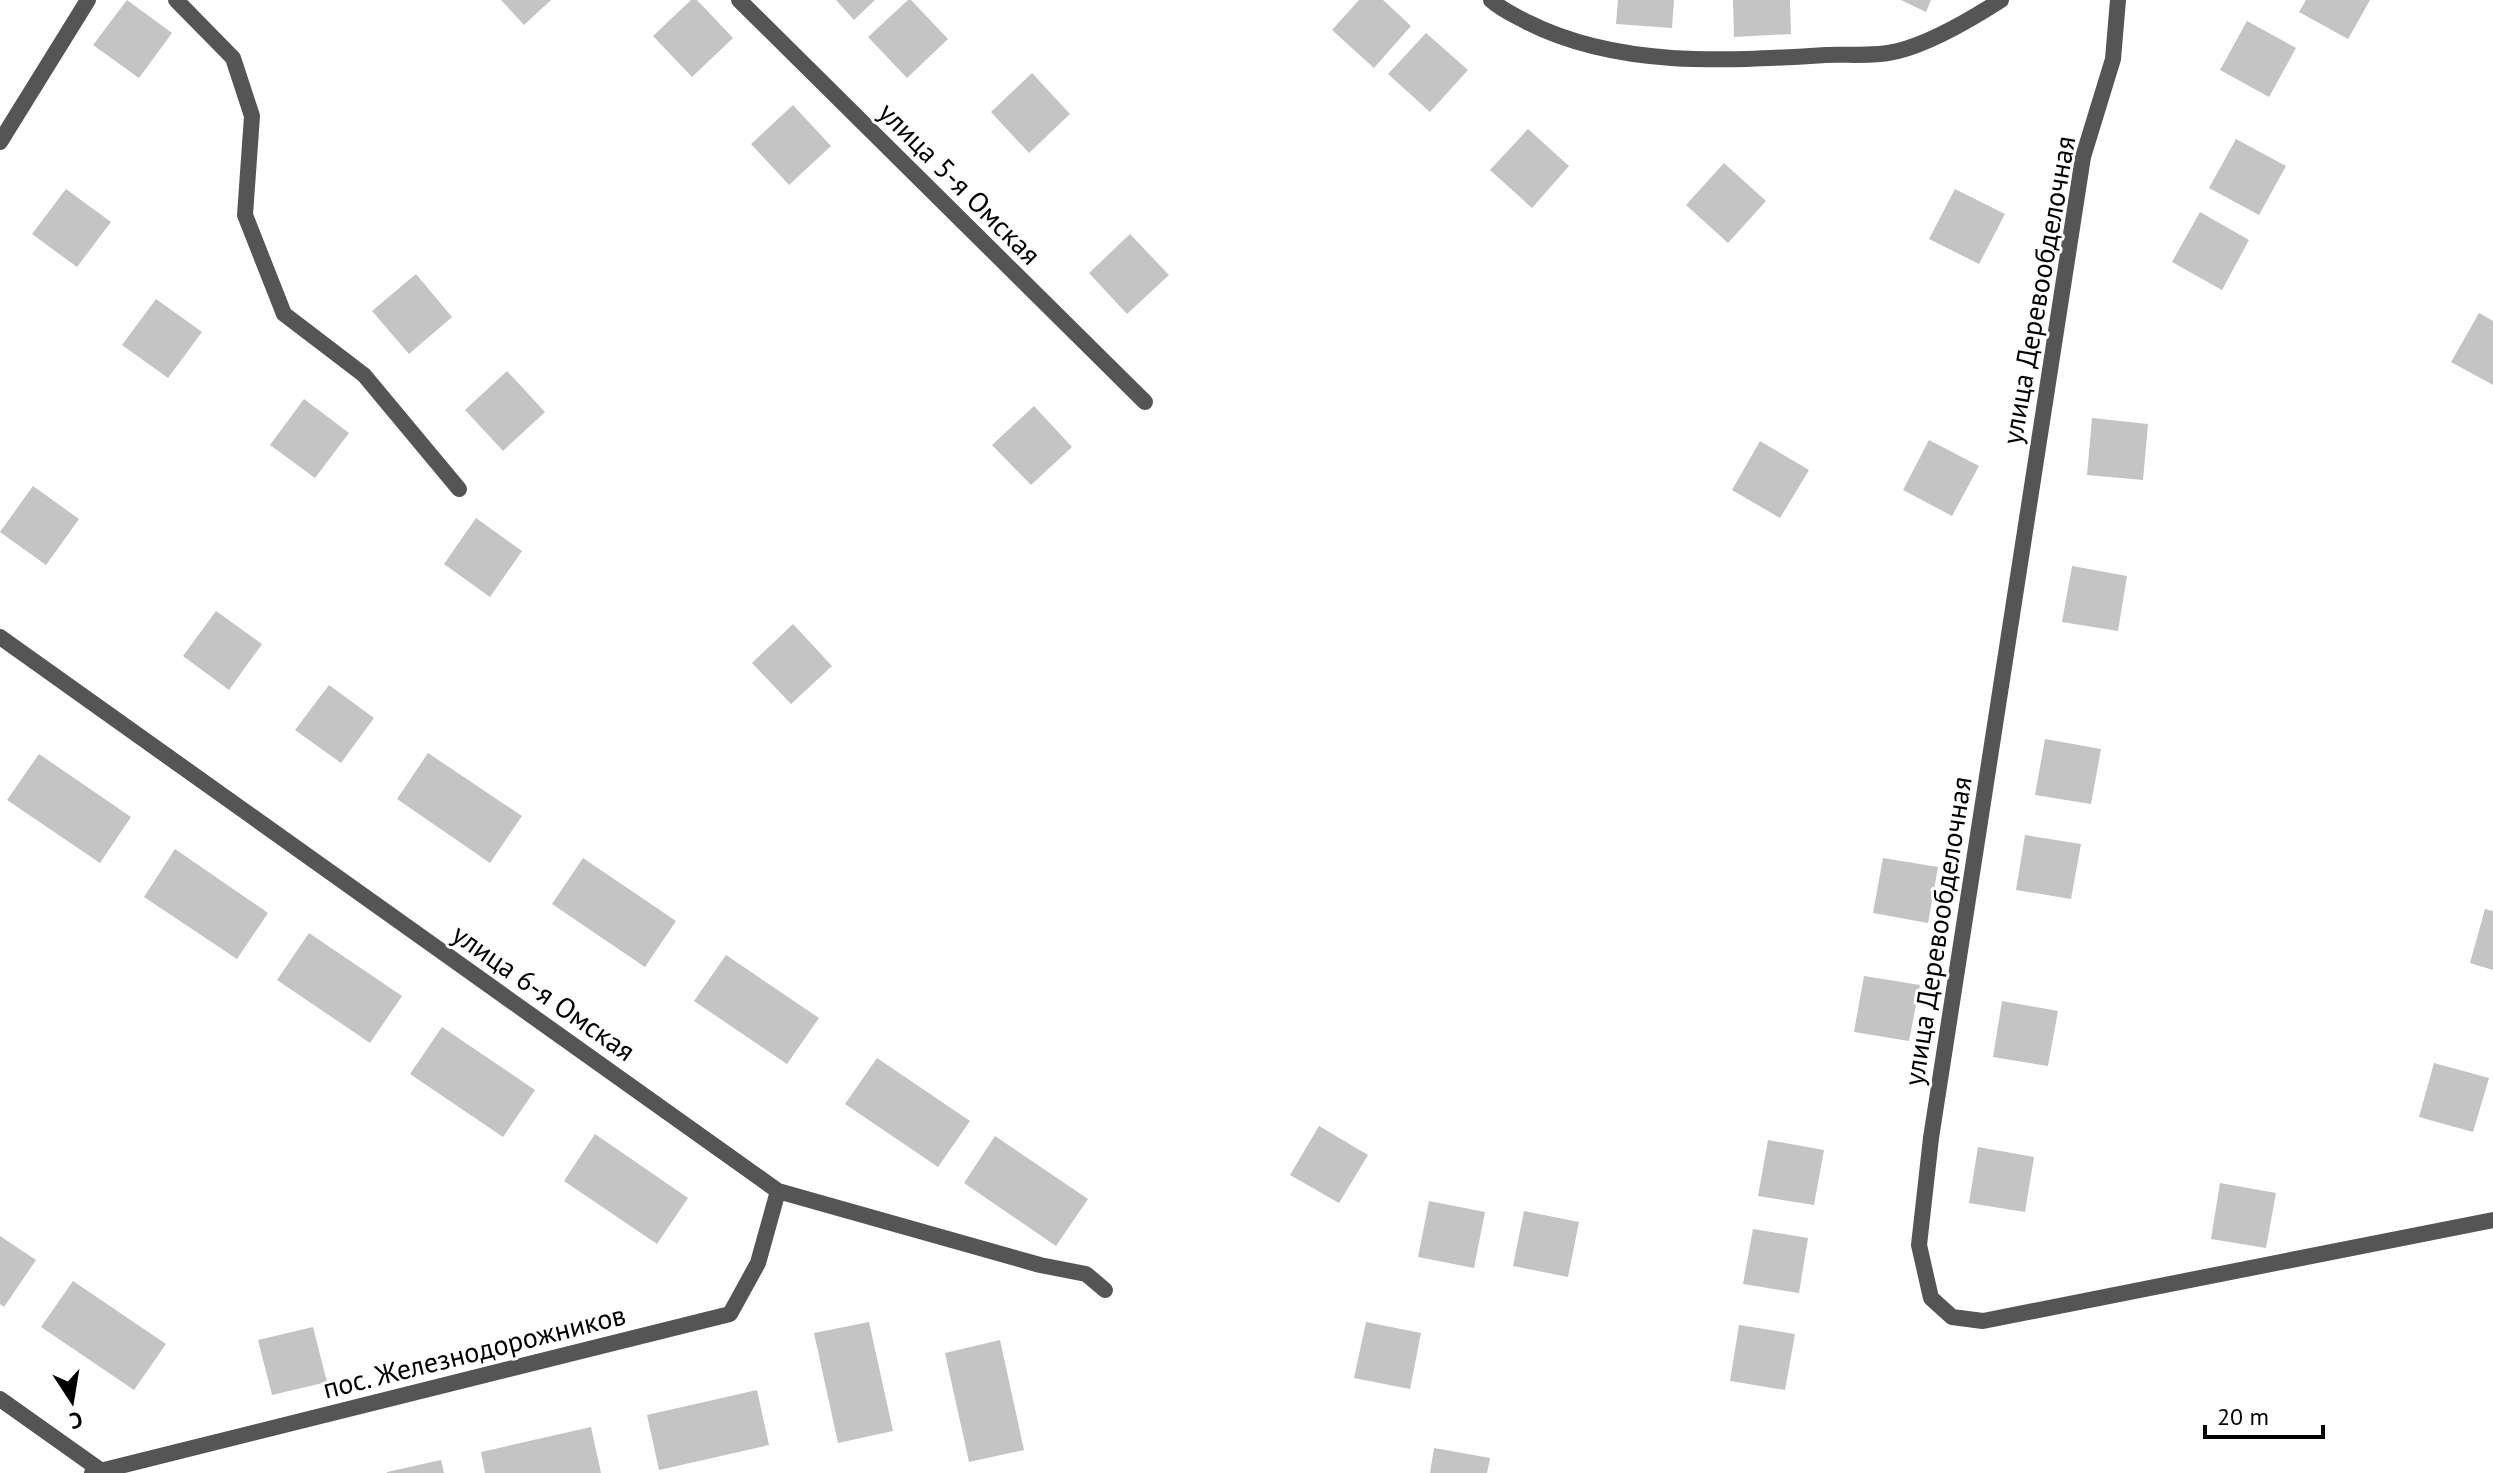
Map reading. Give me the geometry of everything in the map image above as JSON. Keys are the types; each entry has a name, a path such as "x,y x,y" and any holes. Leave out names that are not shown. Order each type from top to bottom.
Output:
{"street":[{"path":"0,142 88,0"},
{"path":"176,0 233,58 252,116 245,215 284,314 364,375 459,489"},
{"name":"улица 5-я Омская","path":"739,0 1145,402"},
{"path":"1491,0 1499,8 1545,31 1600,48 1664,57 1746,60 1897,51 1968,22 2001,0"},
{"name":"улица Деревообделочная","path":"2118,0 2113,59 2083,157 1931,1138 1919,1245 1931,1298 1952,1317 1983,1321 2493,1221"},
{"name":"улица 6-я Омская","path":"0,637 778,1191 1040,1265 1086,1274 1105,1290"},
{"name":"пос. Железнодорожников","path":"0,1399 97,1472 730,1314 758,1263 778,1191"}],"building":[{"path":"127,0 172,33 139,78 93,45"},
{"path":"501,0 551,0 524,25"},
{"path":"691,0 697,0 733,38 692,77 653,36"},
{"path":"836,0 875,0 854,20"},
{"path":"908,0 948,39 907,78 868,37"},
{"path":"1359,0 1383,0 1411,26 1374,68 1332,30"},
{"path":"1618,0 1674,0 1672,28 1616,24"},
{"path":"1733,0 1790,0 1791,34 1734,37"},
{"path":"1901,0 1931,0 1926,12"},
{"path":"2306,0 2370,0 2348,39 2299,12"},
{"path":"2247,21 2296,48 2269,97 2220,70"},
{"path":"1426,33 1468,70 1430,112 1388,74"},
{"path":"1032,73 1070,114 1029,153 991,112"},
{"path":"793,105 831,146 789,185 751,144"},
{"path":"1528,129 1569,166 1532,208 1490,170"},
{"path":"2236,139 2286,166 2259,215 2209,188"},
{"path":"1724,163 1766,201 1728,243 1686,205"},
{"path":"66,189 111,222 77,267 32,234"},
{"path":"1955,189 2005,214 1979,264 1929,239"},
{"path":"2200,212 2249,240 2222,290 2172,262"},
{"path":"1130,234 1169,275 1127,314 1089,273"},
{"path":"416,274 452,317 409,354 372,311"},
{"path":"156,299 202,332 168,378 122,345"},
{"path":"2479,313 2493,321 2493,385 2451,362"},
{"path":"507,371 545,412 503,451 465,410"},
{"path":"304,399 349,433 315,478 270,445"},
{"path":"1034,406 1072,447 1031,485 992,445"},
{"path":"2092,418 2148,424 2143,480 2087,475"},
{"path":"1929,440 1979,466 1952,516 1903,490"},
{"path":"1760,441 1809,470 1780,518 1732,490"},
{"path":"33,486 79,519 46,565 0,532"},
{"path":"476,518 522,551 490,597 444,564"},
{"path":"2072,566 2127,576 2118,631 2062,622"},
{"path":"216,611 262,644 229,690 183,656"},
{"path":"793,624 832,666 791,704 752,663"},
{"path":"329,685 374,718 341,763 295,730"},
{"path":"2045,739 2101,749 2091,804 2035,795"},
{"path":"428,753 522,816 490,863 397,799"},
{"path":"39,754 131,817 100,863 7,800"},
{"path":"2025,835 2081,844 2071,899 2016,890"},
{"path":"175,849 268,913 237,959 144,897"},
{"path":"583,858 676,921 645,967 552,904"},
{"path":"1883,858 1938,867 1928,923 1873,913"},
{"path":"2485,909 2493,911 2493,970 2470,963"},
{"path":"309,933 402,996 370,1043 277,980"},
{"path":"726,955 819,1018 787,1064 694,1001"},
{"path":"1864,976 1920,985 1909,1041 1854,1032"},
{"path":"2002,1001 2058,1011 2048,1066 1993,1057"},
{"path":"442,1027 535,1090 503,1137 410,1074"},
{"path":"877,1058 970,1121 938,1167 845,1104"},
{"path":"2434,1063 2489,1078 2473,1132 2419,1117"},
{"path":"1319,1126 1368,1155 1339,1203 1290,1175"},
{"path":"595,1134 688,1198 657,1244 564,1181"},
{"path":"995,1136 1088,1199 1056,1246 964,1183"},
{"path":"1768,1140 1824,1150 1814,1205 1758,1196"},
{"path":"1978,1147 2034,1157 2025,1212 1969,1203"},
{"path":"2220,1183 2276,1193 2266,1248 2211,1239"},
{"path":"1429,1201 1485,1212 1474,1268 1418,1257"},
{"path":"1524,1211 1579,1222 1568,1277 1513,1266"},
{"path":"1753,1229 1808,1238 1799,1293 1743,1284"},
{"path":"0,1236 36,1260 4,1307 0,1304"},
{"path":"73,1281 166,1344 134,1390 41,1327"},
{"path":"869,1322 893,1431 838,1443 814,1333"},
{"path":"1366,1322 1421,1333 1410,1389 1354,1378"},
{"path":"1739,1325 1795,1334 1785,1390 1730,1381"},
{"path":"313,1327 327,1382 272,1395 258,1340"},
{"path":"1000,1340 1024,1450 969,1462 945,1353"},
{"path":"757,1390 769,1445 659,1470 647,1415"},
{"path":"591,1427 601,1473 485,1473 481,1452"},
{"path":"1434,1448 1490,1458 1487,1473 1430,1473"},
{"path":"441,1460 444,1473 387,1473 387,1472"}]}
